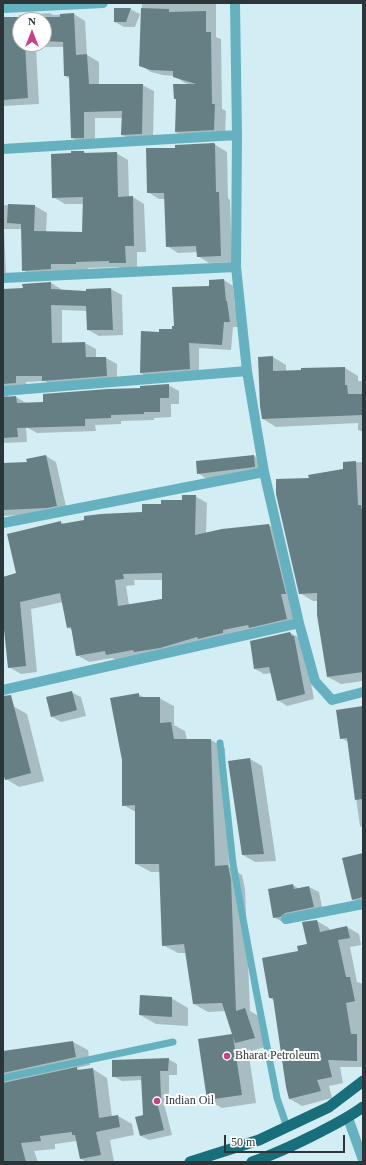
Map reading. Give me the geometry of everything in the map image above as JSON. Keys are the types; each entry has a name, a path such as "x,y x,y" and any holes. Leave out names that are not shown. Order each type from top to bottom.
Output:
{"highway":[{"path":"190,1162 259,1140 287,1127 329,1107 363,1081"},
{"path":"252,1162 268,1160 348,1118 363,1107"}],"street":[{"path":"3,8 103,3"},
{"path":"236,3 238,135 236,267 247,371 264,472 299,623 315,681 332,700 363,692"},
{"path":"3,149 238,135"},
{"path":"3,278 236,267"},
{"path":"3,390 247,371"},
{"path":"3,522 264,472"},
{"path":"3,690 299,623"},
{"path":"286,919 363,904"},
{"path":"348,1118 363,1160"}],"lane":[{"path":"220,743 234,864 277,1098 287,1127"},
{"path":"3,1078 173,1042"}],"building":[{"path":"114,8 131,8 126,22 114,22"},
{"path":"141,8 169,9 169,12 206,11 206,32 211,32 212,104 215,104 214,130 175,132 176,99 174,99 173,84 196,84 173,77 173,71 151,70 139,66"},
{"path":"74,13 76,55 87,54 89,84 143,84 142,134 121,135 122,111 84,112 84,138 71,138 69,76 64,76 63,42 52,41 52,17 60,17 60,14"},
{"path":"3,17 12,17 12,52 25,52 28,98 3,100"},
{"path":"214,143 216,192 219,192 221,256 197,257 196,246 166,247 164,193 147,193 146,148 175,148 175,145"},
{"path":"71,151 84,151 84,153 117,152 118,197 133,196 134,246 125,246 126,263 109,263 109,261 76,262 76,264 51,264 51,269 22,271 21,224 7,223 8,204 35,205 34,231 82,232 83,197 52,198 51,154 71,153"},
{"path":"224,279 230,322 224,322 222,345 189,343 190,369 140,373 141,331 159,332 159,329 172,329 172,326 174,326 172,287 209,286 209,280"},
{"path":"51,282 51,289 86,291 86,289 111,288 113,330 87,330 86,306 51,305 52,343 85,342 86,357 106,357 107,376 42,381 42,376 16,376 16,383 3,384 3,289 23,288 22,284"},
{"path":"273,356 273,371 301,370 301,368 345,367 345,385 347,385 348,394 363,394 363,415 262,419 258,357"},
{"path":"169,384 169,398 160,398 160,412 111,415 111,418 85,419 85,426 17,428 18,437 3,438 3,397 16,396 17,403 43,402 43,394 140,388 140,386"},
{"path":"46,455 57,506 47,508 3,510 3,463 27,462 26,459"},
{"path":"254,455 255,467 197,474 196,461"},
{"path":"356,461 358,505 361,505 363,517 363,672 327,677 317,615 317,593 299,594 276,494 276,479 309,478 308,475 343,469 343,462"},
{"path":"182,495 196,495 195,535 222,529 269,524 286,594 281,594 287,619 249,628 248,625 223,630 223,633 198,639 197,637 160,648 134,652 133,650 106,655 105,651 76,656 71,627 67,628 60,593 20,602 26,666 8,668 3,620 3,577 16,573 7,534 61,521 61,524 84,520 84,516 142,512 142,504 161,504 161,500 182,500","holes":["162,573 162,599 118,606 115,580 124,579 123,574"]},
{"path":"290,632 292,636 294,636 305,694 277,701 269,667 254,669 250,641"},
{"path":"72,691 77,710 51,717 46,697"},
{"path":"139,693 139,697 160,697 160,723 171,722 174,739 211,739 215,866 228,865 231,880 236,1011 245,1008 255,1038 235,1043 233,1036 242,1095 207,1100 198,1039 232,1034 222,1003 193,1004 184,944 162,946 159,864 135,864 135,805 122,806 122,760 110,698"},
{"path":"11,695 31,773 5,780 3,773 3,696"},
{"path":"363,706 363,799 355,800 347,738 340,739 336,710"},
{"path":"250,758 264,854 242,855 228,761"},
{"path":"363,853 363,897 352,900 342,858"},
{"path":"293,884 294,889 309,886 314,907 285,913 280,917 273,918 268,889"},
{"path":"317,920 320,932 347,926 350,938 338,940 346,977 350,977 355,1001 346,1003 351,1034 357,1034 357,1061 328,1060 332,1077 317,1080 321,1091 289,1099 273,998 269,998 262,958 298,951 297,946 307,944 302,922"},
{"path":"140,995 172,997 172,1017 139,1015"},
{"path":"73,1041 76,1057 3,1073 3,1051"},
{"path":"169,1058 168,1071 160,1071 161,1098 156,1098 164,1130 140,1136 135,1117 143,1115 141,1076 112,1077 112,1060"},
{"path":"77,1067 77,1070 93,1068 99,1118 118,1115 120,1127 96,1132 101,1155 80,1159 75,1135 72,1135 72,1132 40,1136 41,1141 21,1143 26,1162 3,1162 3,1083"}],"place":[{"name":"Bharat Petroleum","path":"227,1056"},
{"name":"Indian Oil","path":"157,1101"}]}
